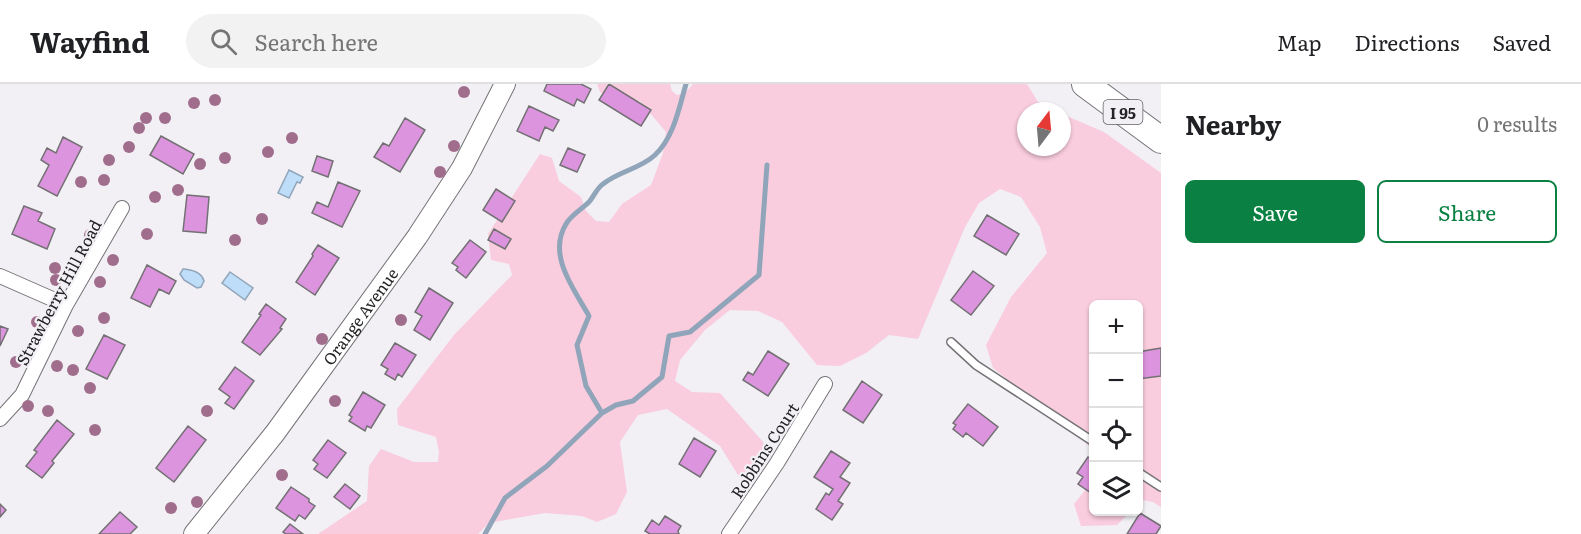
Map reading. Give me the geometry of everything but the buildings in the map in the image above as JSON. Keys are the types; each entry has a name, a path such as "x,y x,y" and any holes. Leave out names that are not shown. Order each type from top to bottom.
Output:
{"highway":[{"name":"I 95","path":"1085,84 1161,140"}],"main road":[{"name":"Orange Avenue","path":"194,534 275,434 417,237 462,168 505,84"}],"street":[{"name":"Strawberry Hill Road","path":"0,419 22,395 66,305 122,208"},
{"path":"0,276 66,305"},
{"name":"Robbins Court","path":"729,534 777,463 825,384"}],"lane":[{"path":"951,342 976,365 1089,439"},
{"path":"1143,475 1161,487"}],"shaded area":[{"path":"597,84 670,84 672,91 677,95 685,93 693,84 1027,84 1038,102 1017,102 1017,156 1071,156 1071,118 1104,132 1161,173 1161,507 1153,502 1143,500 1143,300 1089,300 1089,447 993,368 986,345 1011,297 1047,253 1040,227 1021,197 1000,189 979,203 965,227 918,339 889,335 866,353 840,366 817,365 782,322 758,311 730,310 705,330 680,360 675,381 692,392 720,393 772,452 754,471 738,475 720,446 667,409 638,415 620,442 627,492 616,514 597,522 582,516 545,513 489,523 478,534 318,534 367,501 369,466 381,449 414,462 438,462 436,437 398,425 397,409 454,335 512,275 509,264 491,260 488,234 540,154 552,158 559,181 581,197 586,211 596,221 609,222 622,204 651,185 663,153 666,132 640,101 613,98 600,92"},
{"path":"1089,485 1089,516 1126,516 1117,525 1081,526 1074,504"}],"water":[{"path":"289,170 303,177 300,183 297,182 289,198 278,193"},
{"path":"183,269 201,275 204,281 201,287 197,288 184,280 180,274"},
{"path":"230,272 253,288 245,300 222,283"}],"waterway":[{"path":"485,534 505,498 547,466 602,413 586,386 577,345 589,316 565,272 559,248 561,236 568,221 589,202 601,186 649,160 662,148 675,122 686,84"},
{"path":"602,413 616,405 633,401 662,377 669,336 690,332 759,275 767,165"}]}
